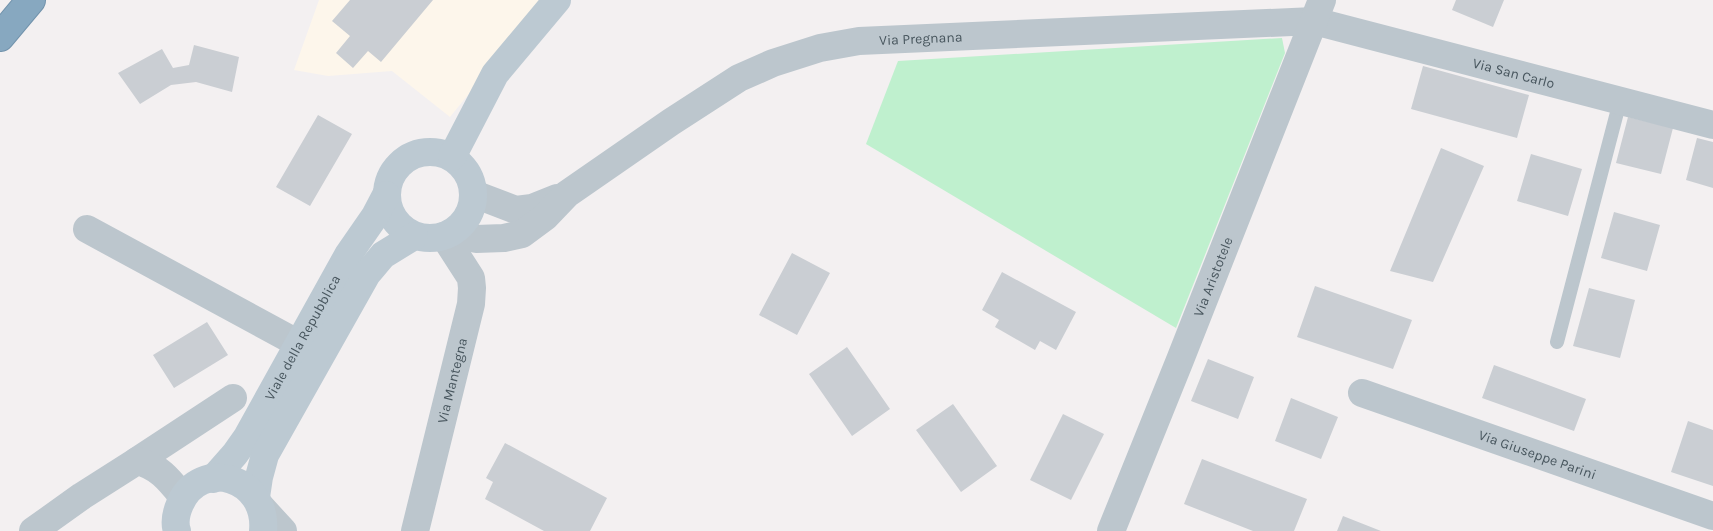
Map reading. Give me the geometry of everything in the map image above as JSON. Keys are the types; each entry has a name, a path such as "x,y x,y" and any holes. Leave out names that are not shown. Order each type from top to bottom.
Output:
{"highway":[{"path":"0,38 31,0"}],"street":[{"path":"452,157 495,74 557,0"},
{"name":"Via San Carlo","path":"1318,11 1620,101 1713,125"},
{"name":"Via Pregnana","path":"448,235 476,239 504,238 522,234 545,217 567,194 671,122 739,78 820,48 859,41 1318,11"},
{"name":"Via Aristotele","path":"1110,531 1318,11"},
{"path":"422,152 438,152 452,157 463,166 471,179 474,194 468,217 461,226 448,235 434,238 414,236 403,229 394,220 388,208 386,195 389,180 397,167 409,157 422,152"},
{"name":"Via Pregnana","path":"474,194 516,210 532,208 567,194"},
{"name":"Viale della Repubblica","path":"213,479 247,438 348,255 375,216 386,195"},
{"path":"87,229 299,344"},
{"name":"Via Mantegna","path":"415,531 471,304 472,288 470,278 448,235"},
{"name":"Viale della Repubblica","path":"260,512 259,477 265,455 367,274 383,254 414,236"},
{"name":"Via Giuseppe Parini","path":"1362,393 1713,516"},
{"path":"33,531 82,496 233,398"},
{"path":"137,461 147,463 164,474 183,498"},
{"path":"177,531 177,511 183,498 191,489 201,482 213,479 228,479 242,484 260,512 284,531"}],"lane":[{"path":"1557,342 1620,101"}],"shaded area":[{"path":"319,0 545,0 450,117 392,71 328,76 294,70"}],"green space":[{"path":"1282,38 1285,53 1176,328 866,144 898,61"}],"building":[{"path":"350,0 433,0 381,62 368,51 353,68 336,53 350,36 332,21"},
{"path":"1456,0 1504,0 1493,27 1452,10"},
{"path":"194,45 239,57 232,92 196,82 171,85 140,104 118,73 162,49 173,68 189,65"},
{"path":"1423,66 1529,95 1517,138 1411,109"},
{"path":"318,115 352,134 310,206 276,187"},
{"path":"1628,117 1673,128 1661,174 1616,163"},
{"path":"1697,138 1713,142 1713,188 1686,180"},
{"path":"1441,148 1484,166 1433,282 1390,271"},
{"path":"1531,154 1582,169 1568,216 1517,201"},
{"path":"1614,212 1660,225 1647,271 1601,258"},
{"path":"792,253 830,273 797,335 759,315"},
{"path":"1002,272 1076,312 1056,350 1040,341 1035,350 995,327 999,320 982,310"},
{"path":"1315,286 1412,320 1393,369 1297,337"},
{"path":"1589,288 1635,300 1620,358 1573,346"},
{"path":"207,322 228,355 174,388 153,355"},
{"path":"847,347 890,409 852,436 809,374"},
{"path":"1208,359 1254,377 1238,419 1191,401"},
{"path":"1494,365 1586,399 1574,431 1482,398"},
{"path":"1291,398 1338,417 1321,459 1275,441"},
{"path":"953,404 997,466 961,492 916,430"},
{"path":"1063,414 1104,434 1071,500 1030,480"},
{"path":"1688,421 1713,430 1713,486 1671,472"},
{"path":"505,443 607,498 590,531 544,531 485,499 493,482 486,478"},
{"path":"1202,459 1307,499 1294,531 1253,531 1184,504"},
{"path":"1343,516 1381,531 1337,531"}]}
